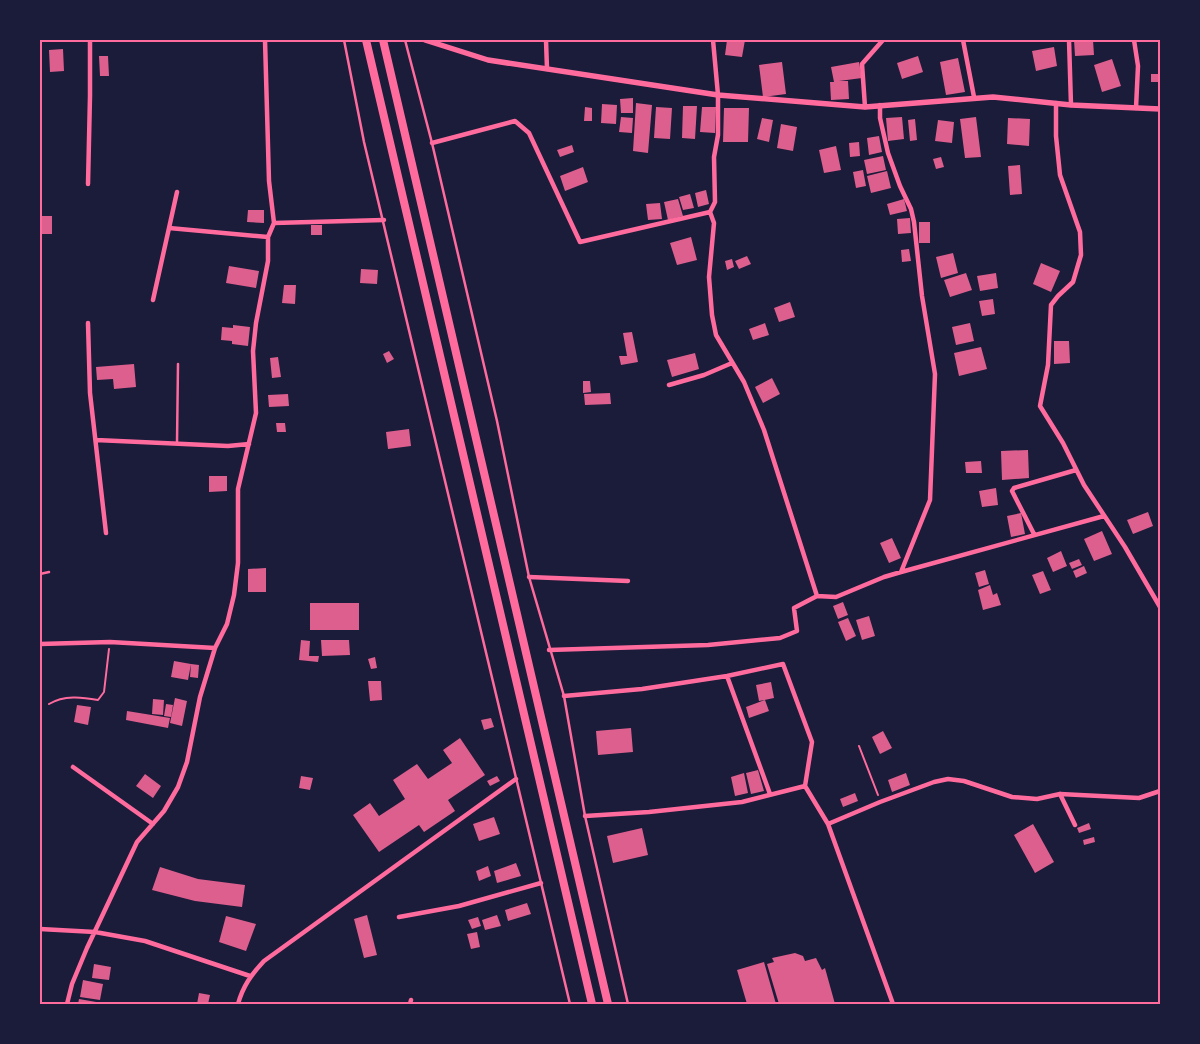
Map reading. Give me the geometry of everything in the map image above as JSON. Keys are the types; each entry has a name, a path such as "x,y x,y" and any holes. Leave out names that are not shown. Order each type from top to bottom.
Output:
{"highway":[{"path":"366,40 592,1004"},
{"path":"383,40 608,1004"}],"street":[{"path":"88,184 90,40"},
{"path":"67,1004 72,984 87,948 137,842 164,811 178,787 187,762 200,697 215,648 227,624 234,595 238,563 238,489 256,413 253,351 260,295 268,261 268,237 274,223 269,181 265,40"},
{"path":"425,40 488,60 718,95 865,107 993,97 1071,105 1160,109"},
{"path":"546,40 547,69"},
{"path":"713,40 718,95 718,135 714,157 715,202 710,212 714,223 709,277 712,315 716,336 744,382 764,430 817,596"},
{"path":"865,107 862,64 884,40"},
{"path":"963,40 974,97"},
{"path":"1069,40 1071,105"},
{"path":"1134,40 1138,66 1136,108"},
{"path":"1056,103 1056,136 1060,174 1080,232 1081,255 1073,282 1058,296 1051,306 1048,365 1040,406 1063,443 1076,470 1160,607"},
{"path":"880,105 880,118 888,153 911,209 914,222 922,296 935,374 930,500 901,572"},
{"path":"432,143 515,121 529,133 580,242 710,212"},
{"path":"153,300 176,192"},
{"path":"274,223 384,220"},
{"path":"168,228 268,237"},
{"path":"88,323 90,393 106,533"},
{"path":"669,385 704,375 732,363"},
{"path":"96,440 177,442 228,446 249,444"},
{"path":"1034,534 1012,491 1014,488 1076,470"},
{"path":"549,650 708,645 780,638 797,631 794,608 817,596 836,597 884,577 1104,516"},
{"path":"528,577 628,582"},
{"path":"40,644 110,642 215,648"},
{"path":"564,696 642,689 727,676 783,664 812,742 805,786 828,824 893,1004"},
{"path":"727,676 770,794"},
{"path":"73,767 153,824"},
{"path":"238,1004 243,988 250,976 271,956 516,779"},
{"path":"828,824 927,784 948,779 964,781 1012,797 1037,799 1060,794 1140,798 1160,791"},
{"path":"585,816 649,812 742,802 805,786"},
{"path":"1060,794 1075,825"},
{"path":"399,917 459,906 540,883"},
{"path":"40,929 95,932 145,941 250,976"}],"lane":[{"path":"344,40 364,142 570,1004"},
{"path":"405,40 432,143 496,421 528,577 564,696 585,816 628,1004"},
{"path":"177,442 178,364"},
{"path":"40,574 49,572"}],"path":[{"path":"49,704 56,700 69,698 82,697 98,700 104,692 110,642"},
{"path":"859,746 880,802"}],"building":[{"path":"727,40 745,40 742,57 725,55"},
{"path":"1074,40 1093,40 1094,55 1075,56"},
{"path":"1054,47 1057,66 1036,71 1032,51"},
{"path":"63,49 64,71 50,72 49,50"},
{"path":"99,56 108,56 109,76 100,76"},
{"path":"918,56 923,72 902,79 897,63"},
{"path":"958,58 965,92 946,95 940,62"},
{"path":"1112,59 1121,86 1102,92 1094,65"},
{"path":"782,62 786,94 763,97 759,65"},
{"path":"859,62 862,78 839,81 848,81 849,99 831,100 830,82 834,82 831,67"},
{"path":"1151,74 1160,74 1160,82 1151,82"},
{"path":"633,98 633,113 621,113 620,99"},
{"path":"636,103 652,105 648,153 633,151"},
{"path":"602,104 617,105 616,124 601,123"},
{"path":"683,106 697,106 695,139 682,138"},
{"path":"585,107 592,108 592,121 584,121"},
{"path":"656,107 672,108 670,139 654,138"},
{"path":"702,107 716,107 715,133 700,132"},
{"path":"724,108 749,108 748,142 723,142"},
{"path":"621,117 633,118 632,133 619,132"},
{"path":"902,117 904,139 888,141 886,118"},
{"path":"976,117 981,157 965,158 960,119"},
{"path":"762,118 773,120 769,142 757,139"},
{"path":"1008,118 1030,119 1029,146 1007,144"},
{"path":"915,119 917,140 910,141 908,120"},
{"path":"938,120 954,122 952,143 935,141"},
{"path":"781,124 797,127 793,151 777,148"},
{"path":"879,136 882,152 869,155 867,138"},
{"path":"859,142 860,156 850,157 849,143"},
{"path":"572,145 574,152 560,157 557,150"},
{"path":"836,146 841,170 824,173 819,150"},
{"path":"883,156 886,170 867,174 864,160"},
{"path":"941,157 944,167 936,169 933,159"},
{"path":"1020,165 1022,194 1010,195 1008,166"},
{"path":"583,167 588,182 565,191 560,176"},
{"path":"863,170 866,186 856,188 853,172"},
{"path":"887,171 891,188 871,193 867,176"},
{"path":"706,190 709,204 698,207 695,193"},
{"path":"690,194 694,208 683,210 679,197"},
{"path":"678,199 683,216 668,220 664,202"},
{"path":"904,199 907,211 890,215 887,204"},
{"path":"660,203 662,219 648,220 646,204"},
{"path":"248,210 264,210 264,223 247,222"},
{"path":"40,216 52,216 52,234 40,234"},
{"path":"910,218 911,233 898,234 897,219"},
{"path":"919,222 930,222 930,243 919,243"},
{"path":"311,225 322,225 322,235 311,235"},
{"path":"691,237 697,260 677,265 670,243"},
{"path":"909,249 911,261 902,262 901,250"},
{"path":"953,253 958,273 941,278 936,257"},
{"path":"747,256 751,264 739,269 735,261"},
{"path":"732,259 734,267 727,270 725,261"},
{"path":"1041,263 1060,271 1051,292 1033,284"},
{"path":"229,266 259,271 256,288 226,283"},
{"path":"361,269 378,270 377,284 360,283"},
{"path":"966,273 972,290 950,297 944,280"},
{"path":"996,273 998,288 980,291 977,276"},
{"path":"284,285 296,285 295,304 282,303"},
{"path":"993,299 995,314 982,316 979,301"},
{"path":"790,302 795,317 779,322 774,308"},
{"path":"765,323 769,335 753,340 749,329"},
{"path":"970,323 974,341 956,345 952,327"},
{"path":"233,325 250,327 248,346 232,344 232,341 221,340 222,327 233,328"},
{"path":"632,332 638,362 621,365 619,356 627,356 623,333"},
{"path":"1054,341 1069,341 1070,363 1054,364"},
{"path":"981,347 987,369 959,376 954,353"},
{"path":"389,351 394,359 387,363 383,354"},
{"path":"695,353 699,369 672,377 667,360"},
{"path":"278,357 281,377 272,378 270,358"},
{"path":"134,364 136,387 114,389 113,379 97,380 96,367"},
{"path":"772,378 780,394 763,403 755,387"},
{"path":"583,381 590,381 591,392 583,393"},
{"path":"610,393 611,404 585,405 584,394"},
{"path":"288,394 289,406 269,407 268,395"},
{"path":"276,423 285,423 286,432 277,432"},
{"path":"409,429 411,446 388,449 386,432"},
{"path":"1028,450 1029,478 1002,480 1001,451"},
{"path":"981,461 982,473 966,473 965,462"},
{"path":"209,476 227,476 227,491 209,492"},
{"path":"996,488 998,505 982,507 979,491"},
{"path":"1148,512 1153,526 1133,534 1127,520"},
{"path":"1021,513 1025,534 1011,537 1007,516"},
{"path":"1102,531 1112,554 1094,561 1084,539"},
{"path":"892,538 901,558 889,563 880,543"},
{"path":"1061,551 1067,566 1053,572 1047,558"},
{"path":"1079,559 1082,565 1072,569 1069,563"},
{"path":"1084,566 1087,573 1076,578 1073,571"},
{"path":"266,568 266,592 248,592 248,569"},
{"path":"985,570 989,584 979,587 975,573"},
{"path":"1043,571 1051,590 1040,594 1032,575"},
{"path":"990,585 993,595 997,593 1001,605 983,610 978,590"},
{"path":"843,602 848,615 838,619 833,606"},
{"path":"310,603 359,603 359,630 310,630"},
{"path":"869,616 875,636 862,640 856,620"},
{"path":"848,618 856,636 846,641 838,622"},
{"path":"301,640 310,641 309,656 319,656 318,662 299,660"},
{"path":"321,640 349,640 350,655 322,656"},
{"path":"375,657 377,668 371,669 368,659"},
{"path":"174,661 191,664 188,680 171,677"},
{"path":"191,664 199,665 198,678 190,677"},
{"path":"368,681 381,681 382,700 370,701"},
{"path":"771,682 774,698 759,701 756,685"},
{"path":"175,698 187,701 182,726 170,723"},
{"path":"153,699 164,700 163,715 152,714"},
{"path":"765,700 769,711 749,718 746,707"},
{"path":"166,704 173,705 171,717 164,716"},
{"path":"77,705 91,707 88,725 74,722"},
{"path":"127,711 170,718 168,728 126,720"},
{"path":"491,718 494,727 484,730 481,720"},
{"path":"631,728 633,752 598,755 596,731"},
{"path":"883,731 892,748 880,754 872,737"},
{"path":"460,738 485,775 448,800 455,811 424,832 419,825 379,852 353,815 370,803 379,816 405,799 393,780 417,764 428,779 452,763 443,750"},
{"path":"758,770 764,791 751,794 746,773"},
{"path":"744,773 748,793 735,796 731,777"},
{"path":"906,773 910,785 892,792 888,780"},
{"path":"145,774 161,786 153,798 136,786"},
{"path":"301,776 313,778 310,790 299,788"},
{"path":"497,776 500,781 490,786 487,781"},
{"path":"855,793 858,801 843,807 840,799"},
{"path":"494,817 500,834 479,841 473,824"},
{"path":"1089,823 1091,829 1079,833 1077,828"},
{"path":"1033,824 1054,862 1035,873 1014,835"},
{"path":"642,828 648,855 613,863 607,836"},
{"path":"1094,837 1095,842 1084,845 1083,840"},
{"path":"516,863 521,876 497,883 494,871"},
{"path":"488,866 491,876 479,881 476,871"},
{"path":"160,867 198,879 245,885 242,907 195,901 152,890"},
{"path":"527,903 531,914 508,921 505,910"},
{"path":"367,915 377,955 364,958 354,919"},
{"path":"497,915 501,926 485,930 482,920"},
{"path":"226,916 256,924 246,951 219,942"},
{"path":"478,917 481,926 472,929 468,920"},
{"path":"477,932 480,947 471,949 467,934"},
{"path":"795,953 803,956 805,961 816,958 822,970 825,968 835,1004 779,1004 767,964 774,962 772,958"},
{"path":"764,962 776,1004 747,1004 737,970"},
{"path":"94,964 111,967 109,980 92,978"},
{"path":"83,980 103,984 100,1000 80,997"},
{"path":"199,993 210,995 208,1004 197,1004"},
{"path":"79,999 102,1003 102,1004 78,1004"}]}
